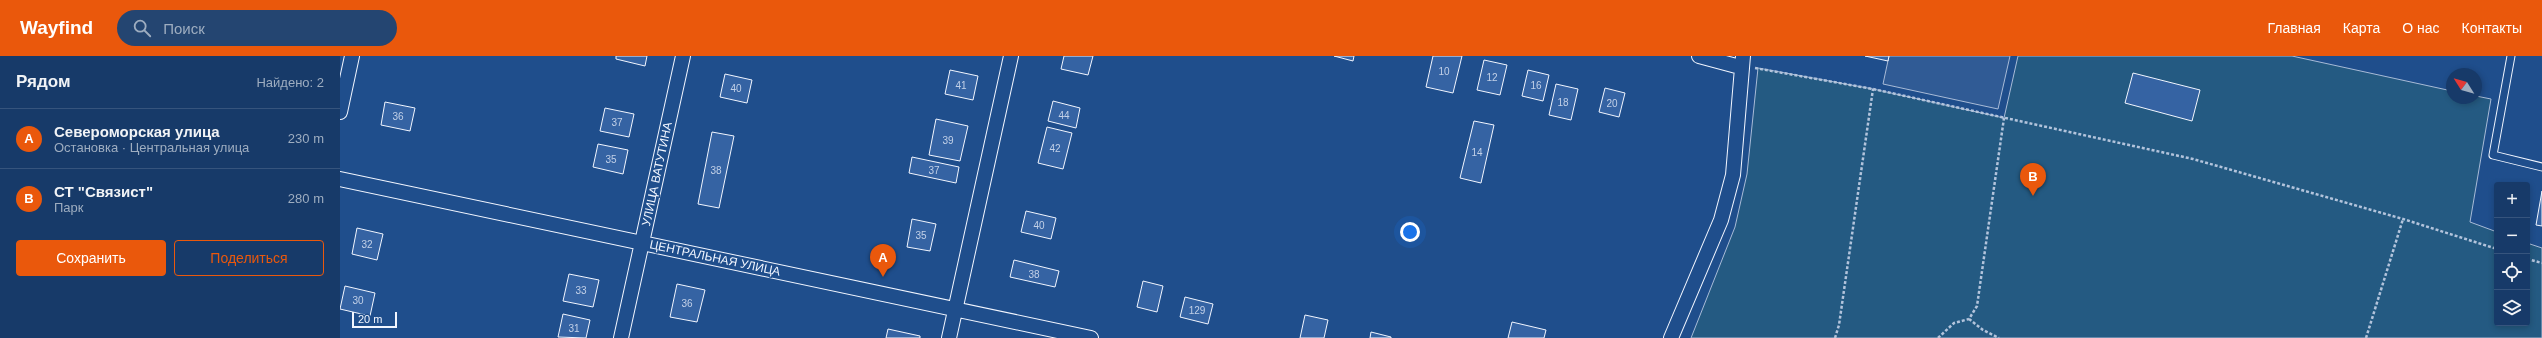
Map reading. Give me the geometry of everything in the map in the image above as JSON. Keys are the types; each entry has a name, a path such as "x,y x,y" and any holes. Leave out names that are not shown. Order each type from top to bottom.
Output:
{"street":[{"path":"340,112 352,56"},
{"name":"УЛИЦА ВАТУТИНА","path":"622,338 683,56"},
{"path":"949,338 1011,56"},
{"path":"1671,338 1721,220 1733,176 1742,61 1699,56"},
{"name":"ЦЕНТРАЛЬНАЯ УЛИЦА","path":"340,179 1091,338"}],"lane":[{"path":"2512,56 2493,156 2542,167"}],"path":[{"path":"1742,61 2193,159 2403,219 2494,248"},
{"path":"1835,338 1840,317 1873,89"},
{"path":"1938,338 1954,324 1970,319 1977,306 2004,118"},
{"path":"2366,338 2403,219"},
{"path":"2530,259 2542,263"},
{"path":"1970,319 1983,330 1999,338"}],"shaded area":[{"path":"1889,56 2010,56 1998,109 1883,84"},
{"path":"2018,56 2292,56 2446,90 2446,104 2482,104 2482,97 2491,99 2470,222 2494,231 2494,326 2530,326 2530,244 2542,248 2542,338 1691,338 1735,227 1747,174 1758,68 1873,89 2004,118"}],"building":[{"path":"616,56 647,56 645,66 616,59"},
{"path":"1064,56 1093,56 1088,75 1061,69"},
{"path":"1334,56 1354,56 1353,61"},
{"path":"1433,56 1462,56 1453,93 1426,87"},
{"path":"1865,56 1889,56 1888,61"},
{"path":"1484,60 1507,65 1500,95 1477,90"},
{"path":"950,70 978,76 973,100 945,94"},
{"path":"1528,70 1549,75 1543,101 1522,96"},
{"path":"2133,73 2200,90 2192,121 2125,103"},
{"path":"725,74 752,80 747,103 720,97"},
{"path":"1556,84 1578,89 1571,120 1549,115"},
{"path":"1605,88 1625,93 1619,117 1599,112"},
{"path":"1053,101 1080,108 1076,128 1048,121"},
{"path":"385,102 415,108 410,131 381,125"},
{"path":"605,108 634,114 629,137 600,131"},
{"path":"936,119 968,126 960,161 929,155"},
{"path":"1474,121 1494,125 1481,183 1460,178"},
{"path":"1047,127 1072,133 1063,169 1038,163"},
{"path":"712,132 734,136 719,208 698,204"},
{"path":"598,144 628,150 623,174 593,167"},
{"path":"912,157 959,167 956,183 909,173"},
{"path":"2542,191 2542,226 2536,225"},
{"path":"1026,211 1056,218 1051,239 1021,232"},
{"path":"912,219 936,224 930,251 907,247"},
{"path":"357,228 383,234 377,260 352,254"},
{"path":"1014,260 1059,271 1055,287 1010,277"},
{"path":"569,274 599,280 593,307 563,301"},
{"path":"1143,281 1163,286 1157,312 1137,307"},
{"path":"677,284 705,290 697,322 670,317"},
{"path":"345,286 375,293 370,316 340,309"},
{"path":"1185,297 1213,304 1208,324 1180,317"},
{"path":"563,314 590,320 586,338 558,337"},
{"path":"1305,315 1328,320 1324,338 1300,338"},
{"path":"1512,322 1546,330 1544,338 1508,338"},
{"path":"888,329 920,336 920,338 886,338"},
{"path":"1371,332 1391,337 1391,338 1370,338"}],"place":[{"name":"СТ \"Связист\"","path":"2033,196"},
{"name":"Североморская улица","path":"883,277"}]}
